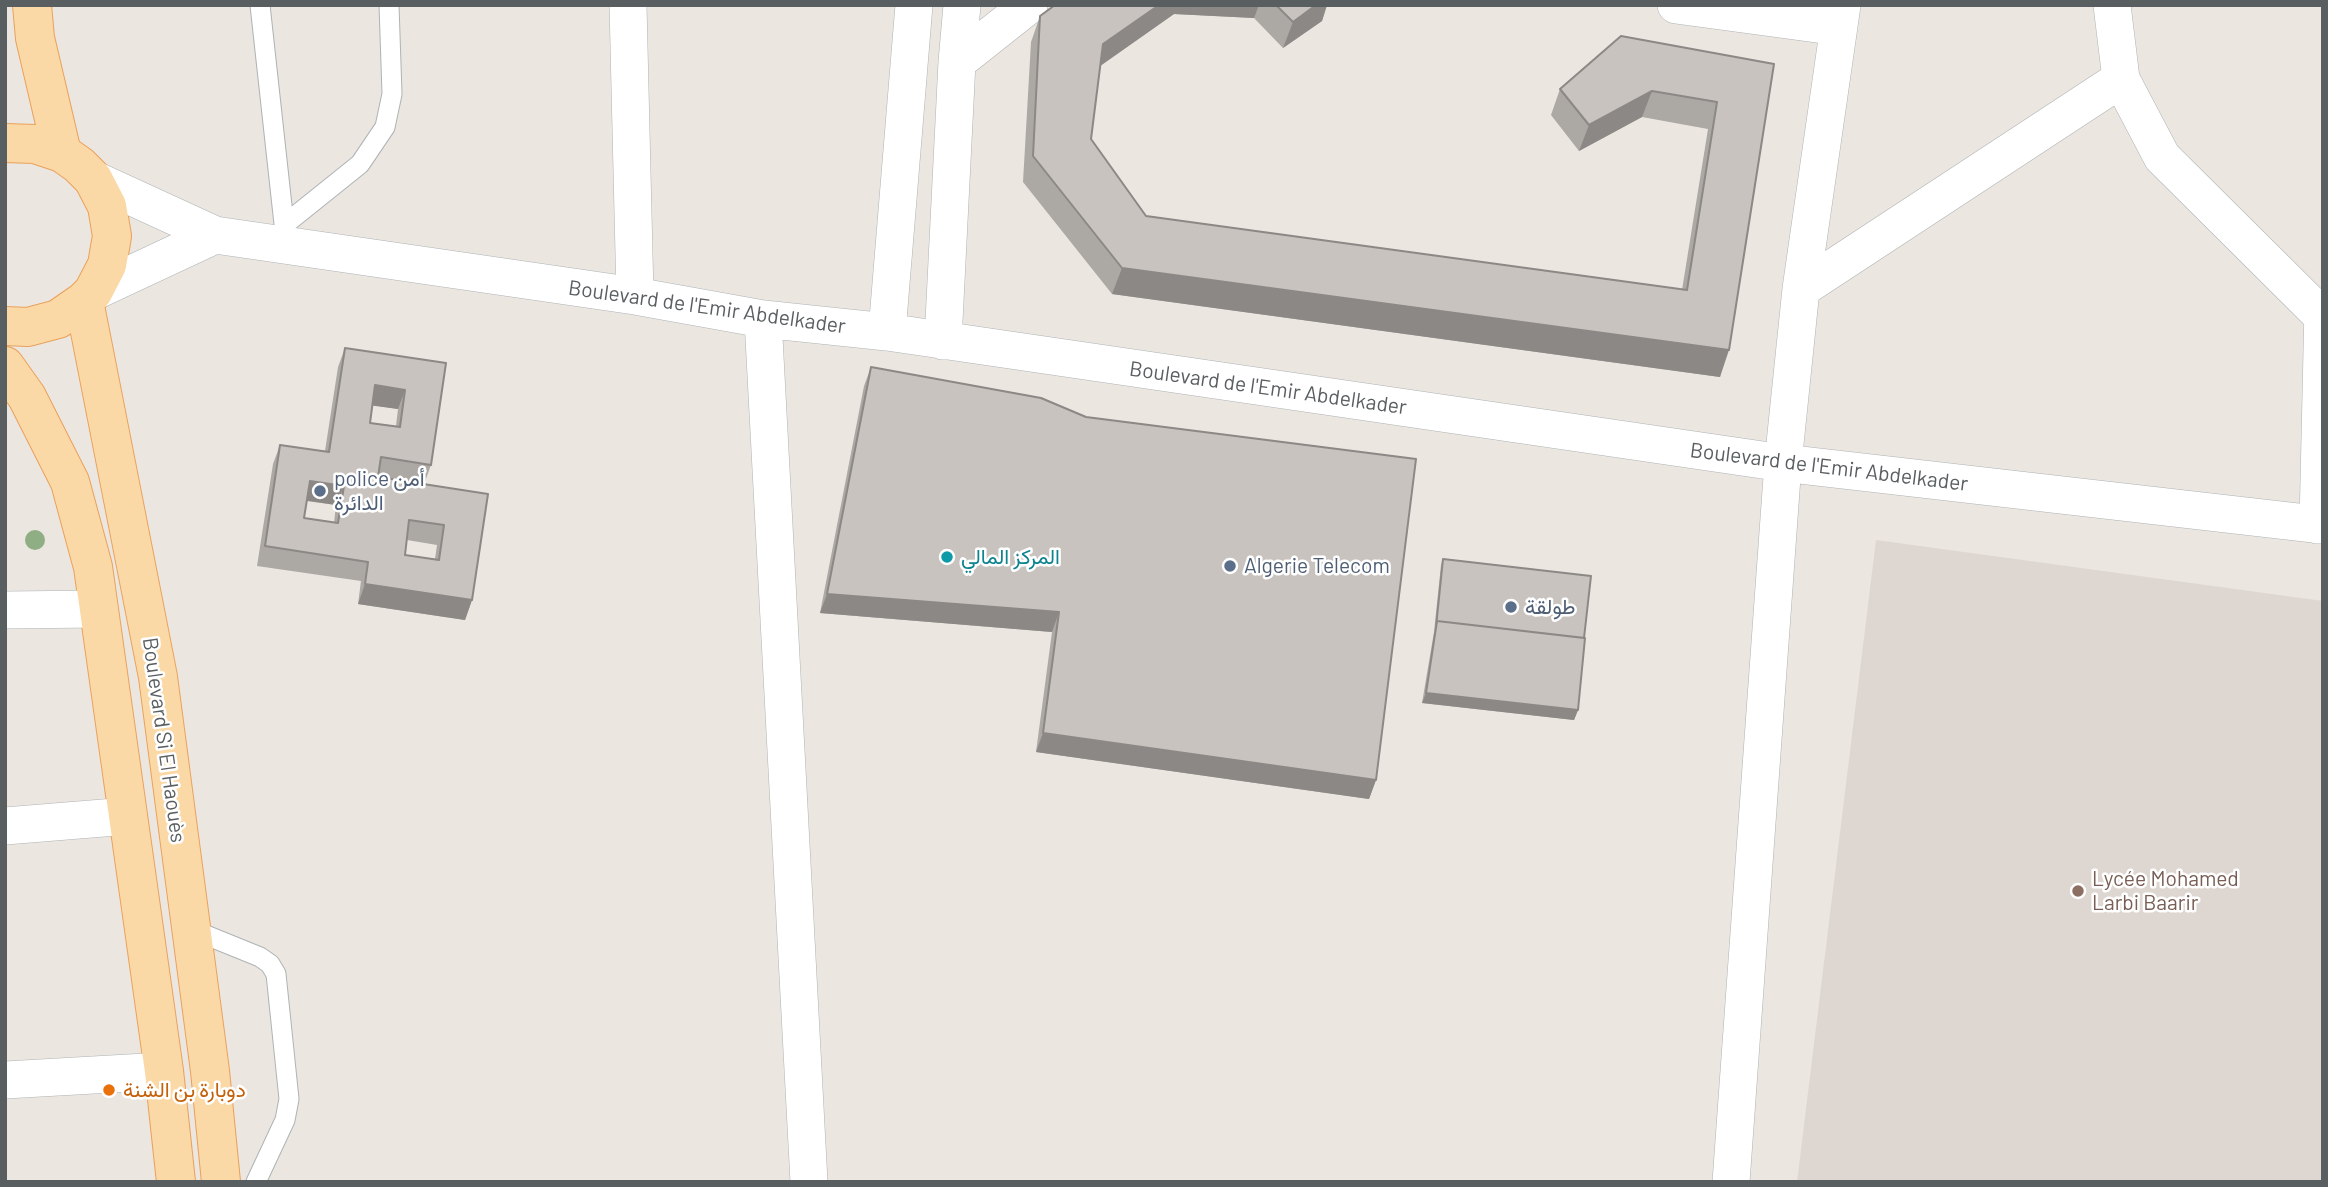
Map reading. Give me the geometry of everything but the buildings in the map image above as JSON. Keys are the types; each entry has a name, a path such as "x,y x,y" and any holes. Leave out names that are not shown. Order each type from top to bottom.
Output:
{"main road":[{"path":"32,5 35,38 62,153"},
{"path":"5,143 35,144 62,153 79,165 93,179 107,206 111,236 107,265 88,297 58,319 28,327 5,326"},
{"name":"Boulevard Si El Haouès","path":"88,297 158,677 213,1094 221,1182"},
{"path":"5,366 27,397 70,482 93,567 164,1071 176,1182"}],"street":[{"path":"628,5 635,296"},
{"path":"887,332 914,5"},
{"path":"943,341 962,5"},
{"path":"957,62 1029,5"},
{"path":"1678,5 1841,16 1801,289 1783,463 1731,1182"},
{"path":"2112,5 2120,79 2162,157 2322,311 2320,525"},
{"path":"1801,289 2120,79"},
{"name":"Boulevard de l'Emir Abdelkader","path":"93,179 215,235 285,235 763,319 887,332 1783,463 2320,525"},
{"path":"88,297 215,235"},
{"path":"763,319 809,1182"},
{"path":"5,610 99,609"},
{"path":"5,826 128,816"},
{"path":"5,1080 164,1071"}],"lane":[{"path":"260,5 285,235"},
{"path":"285,235 360,164 385,127 393,94 389,5"},
{"path":"191,929 260,957 270,964 276,974 289,1098 285,1120 256,1182"}],"shaded area":[{"name":"Lycée Mohamed Larbi Baarir","path":"1876,540 2323,601 2323,1182 1797,1182"}],"place":[{"name":"police أمن الدائرة","path":"320,491"},
{"name":"المركز المالي","path":"947,557"},
{"name":"Algerie Telecom","path":"1230,566"},
{"name":"طولقة","path":"1511,607"},
{"name":"Lycée Mohamed Larbi Baarir","path":"2078,891"},
{"name":"دوبارة بن الشنة","path":"109,1090"}]}
